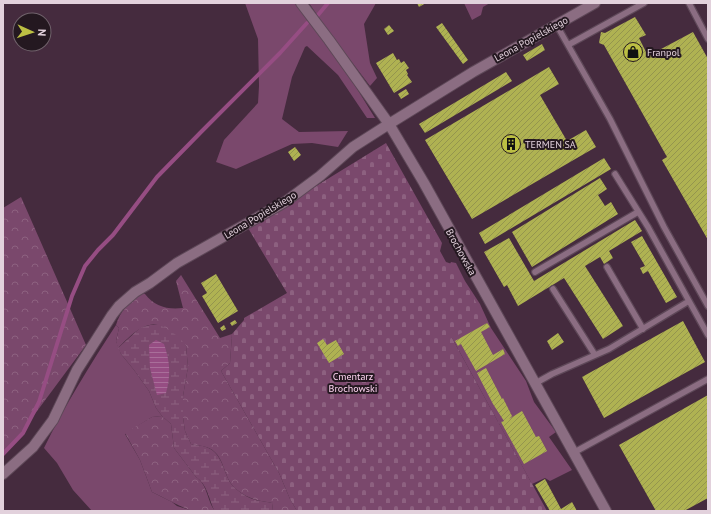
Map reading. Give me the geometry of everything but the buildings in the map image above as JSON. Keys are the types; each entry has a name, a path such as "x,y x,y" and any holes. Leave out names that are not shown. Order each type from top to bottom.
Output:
{"street":[{"name":"Brochowska","path":"301,3 339,53 389,124 428,190 534,384 606,511"},
{"name":"Leona Popielskiego","path":"3,474 35,444 53,420 77,370 112,315 119,306 135,292 177,263 285,202 320,176 353,147 389,124 473,72 595,3"}],"lane":[{"path":"568,45 644,3"},
{"path":"689,3 708,39"},
{"path":"556,24 610,119 664,227 708,306"},
{"path":"615,174 708,335"},
{"path":"535,272 638,212"},
{"path":"606,267 643,329"},
{"path":"553,288 595,355"},
{"path":"534,384 552,374 609,349 689,301"},
{"path":"573,453 708,379"}],"green space":[{"path":"245,3 296,3 343,66 375,118 367,118 338,75 307,46 305,47 292,77 282,119 299,132 348,131 338,147 312,143 292,144 236,169 216,162 224,140 258,103 258,39"},
{"path":"309,3 376,3 364,24 370,63 377,78 370,86 326,28"},
{"path":"464,3 490,3 483,7 481,15 472,20"},
{"name":"Cmentarz Brochowski","path":"386,143 442,243 440,251 446,262 455,265 486,320 452,338 547,511 297,511 279,473 221,371 230,363 232,334 244,318 287,293 248,228"},
{"path":"21,197 86,345 3,457 3,208"},
{"path":"451,262 456,263 465,281 480,304 491,328 526,381 534,402 556,432 549,437 572,470 550,481 545,478 532,484 452,338"},
{"path":"181,275 220,338 232,334 230,363 221,371 279,473 297,511 272,511 273,503 254,499 241,493 228,479 221,460 212,450 206,447 191,444 185,431 183,417 183,396 188,367 186,346 173,334 161,326 152,324 136,331 118,348 116,341 119,328 116,325 120,315 133,300 142,293 145,294 152,302 166,308 183,308 176,281"},
{"path":"116,325 119,328 116,341 121,354 149,391 156,408 162,416 152,417 125,434 140,460 152,492 177,506 193,511 92,511 73,490 57,463 44,448 78,385"},
{"path":"150,325 160,325 167,329 179,337 186,346 188,367 183,396 183,417 185,431 191,444 204,446 212,450 221,460 228,479 236,489 251,498 273,503 272,511 214,510 203,484 174,448 171,424 156,408 149,391 118,348 140,328"},
{"path":"162,416 171,424 174,448 203,484 210,503 215,511 192,511 152,492 140,460 125,433 152,417"}],"shaded area":[{"path":"156,340 164,344 168,357 169,368 169,380 166,393 157,395 150,368 149,345"}],"waterway":[{"path":"318,15 328,3"},
{"path":"3,454 23,433 39,402 72,296 85,266 113,235 157,177 280,53 307,23"}],"place":[{"name":"Franpol","path":"633,52"},
{"name":"TERMEN SA","path":"511,144"}]}
